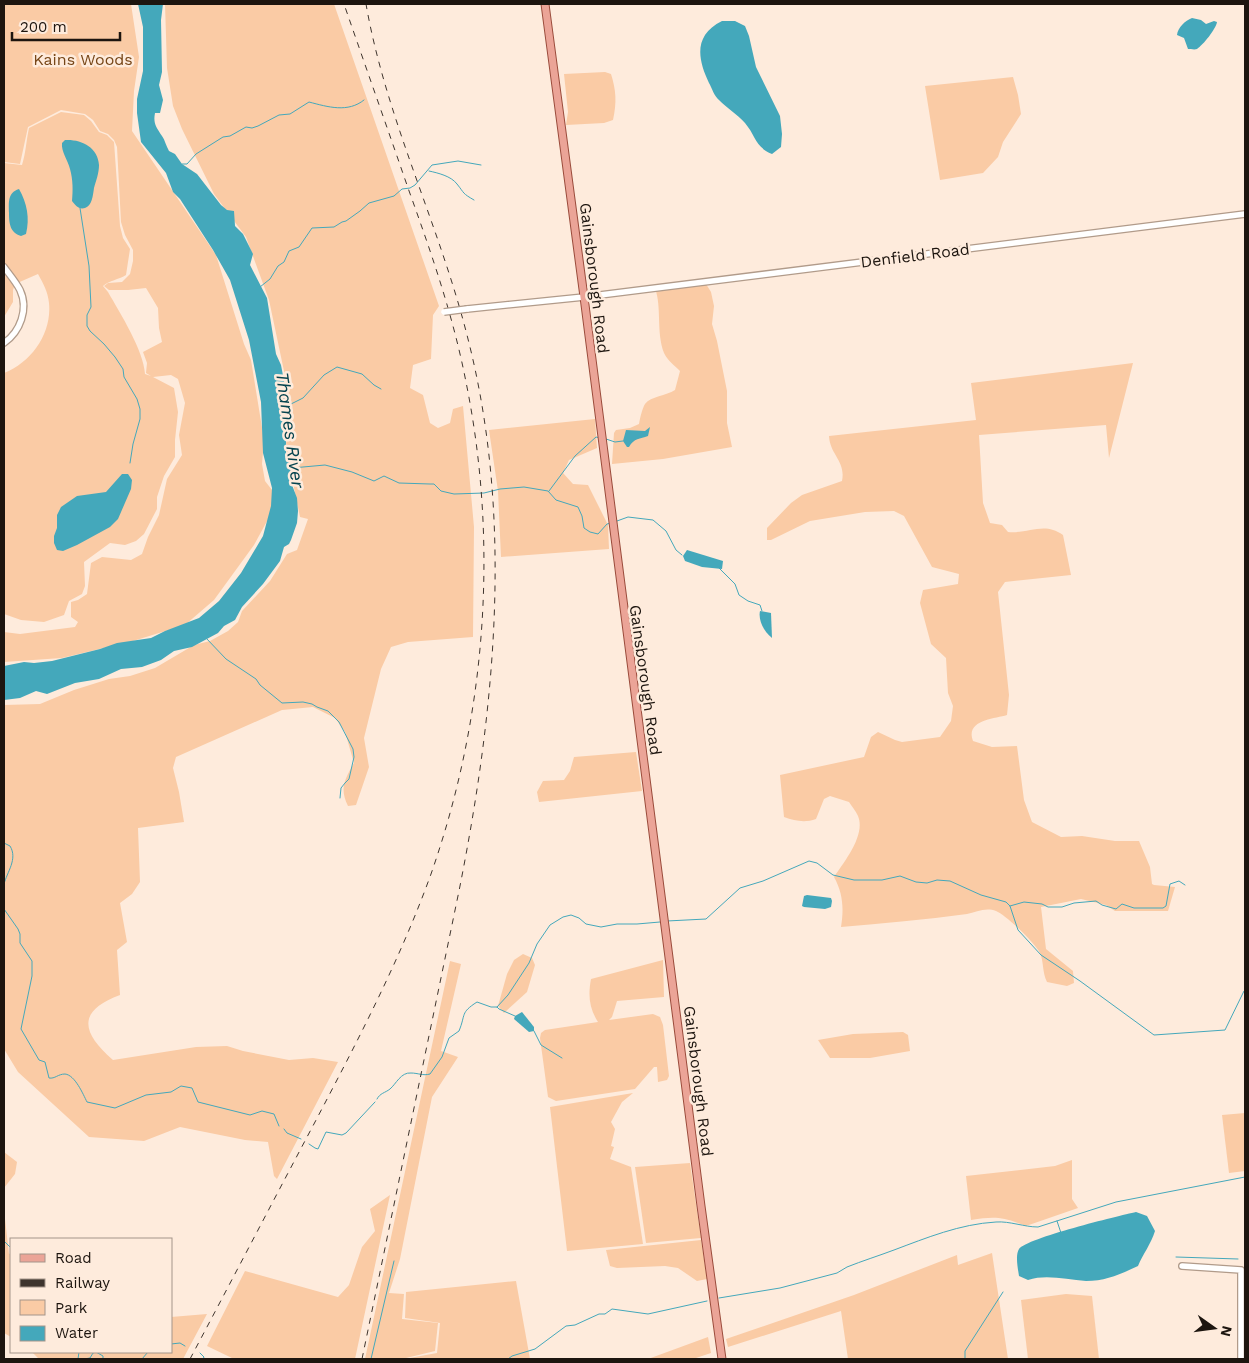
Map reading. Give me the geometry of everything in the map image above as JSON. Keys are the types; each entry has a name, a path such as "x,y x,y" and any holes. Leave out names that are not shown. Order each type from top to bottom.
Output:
{"main road":[{"name":"Gainsborough Road","path":"544,4 722,1359"}],"street":[{"name":"Denfield Road","path":"440,313 584,297 1245,214"},
{"path":"4,266 20,291 23,305 22,317 17,331 4,343"},
{"path":"1182,1266 1241,1270 1243,1312 1241,1359"}],"green space":[{"name":"Kains Woods","path":"4,4 131,4 139,57 134,91 132,131 216,255 244,344 251,360 264,440 262,464 265,481 272,490 272,512 254,545 214,600 185,625 133,641 62,658 4,662 4,632 20,634 75,627 78,622 71,617 71,602 87,594 91,563 102,557 131,560 142,554 159,515 167,479 182,455 179,435 185,403 178,379 171,375 153,377 174,388 178,412 175,457 164,476 157,497 157,509 144,534 136,541 125,545 110,543 84,562 85,586 82,594 69,601 64,615 44,622 21,620 4,614 4,373 23,362 38,345 47,325 49,314 48,295 38,274 15,284 13,302 4,317 4,163 22,165 29,128 61,112 84,115 99,132 107,135 114,142 120,226 123,238 130,249 126,275 108,282 103,286 131,332 144,365 145,374 151,376 146,373 147,363 143,352 162,342 158,308 146,288 109,290 104,286 108,283 122,282 130,274 133,261 133,250 121,222 117,147 114,140 108,134 100,131 93,120 85,114 61,110 28,127 20,164 4,162"},
{"path":"165,4 334,4 439,306 433,315 431,359 413,365 410,388 423,395 430,423 438,428 450,423 453,409 463,406 474,527 473,637 408,642 391,647 381,669 364,738 369,767 356,805 348,806 344,794 344,784 354,763 345,732 335,718 313,707 282,710 176,757 173,768 184,822 138,828 140,882 132,894 120,903 127,942 117,950 120,995 96,1008 90,1015 88,1023 95,1040 113,1060 196,1047 227,1046 289,1060 313,1058 338,1062 277,1179 274,1176 268,1142 245,1140 180,1127 144,1141 89,1137 18,1072 4,1049 4,705 40,704 74,690 109,679 130,676 155,668 194,645 210,641 228,631 238,622 242,611 270,581 287,554 297,550 308,519 300,517 286,449 288,390 269,300 246,237 214,194 182,129 173,106 167,68"},
{"path":"605,72 611,74 614,85 615,107 613,120 604,123 566,125 568,112 564,74"},
{"path":"1013,77 1021,114 1003,142 998,157 983,173 940,180 925,86"},
{"path":"706,284 711,292 714,306 712,324 727,391 727,423 732,447 663,459 612,464 614,433 616,430 630,428 639,424 643,408 648,401 675,390 680,371 664,353 660,337 655,288"},
{"path":"1133,363 1109,458 1106,425 979,435 983,503 990,523 1002,525 1008,532 1043,528 1063,535 1071,575 1005,582 998,592 1009,695 1007,715 982,722 973,729 972,734 973,741 992,747 1017,746 1024,800 1032,822 1061,837 1082,836 1115,841 1139,841 1150,867 1152,884 1175,887 1168,911 1115,911 1106,905 1081,899 1041,907 1046,949 1073,971 1074,983 1067,986 1047,982 1041,956 1037,948 1013,923 996,911 985,910 936,918 841,927 842,901 834,877 857,840 860,823 858,816 849,802 830,796 824,799 816,819 800,821 784,817 780,775 864,757 871,737 878,732 902,742 940,737 951,721 953,706 948,693 946,658 931,644 920,603 923,590 958,584 959,574 932,567 904,516 894,511 865,512 810,521 771,540 767,540 767,528 791,503 802,495 842,481 842,468 832,448 829,436 976,420 971,383"},
{"path":"595,419 597,448 569,460 563,473 573,484 588,485 608,525 609,549 501,557 498,491 489,430"},
{"path":"636,752 642,791 539,802 537,792 543,781 564,780 570,771 574,757"},
{"path":"523,954 532,958 535,965 527,992 504,1013 498,1006 507,974 514,960"},
{"path":"663,960 664,997 617,1001 612,1017 609,1020 653,1014 660,1017 663,1025 669,1076 667,1080 658,1082 657,1067 654,1067 635,1089 556,1101 548,1097 540,1038 541,1033 545,1030 598,1022 590,1001 591,979"},
{"path":"450,961 461,964 441,1051 458,1057 432,1097 400,1259 389,1293 404,1294 402,1319 438,1323 435,1351 402,1359 365,1359"},
{"path":"903,1032 908,1035 910,1051 870,1058 830,1058 818,1040 853,1034"},
{"path":"633,1093 622,1102 611,1122 615,1129 611,1146 614,1147 610,1159 631,1167 643,1244 567,1251 550,1107"},
{"path":"1245,1113 1245,1171 1229,1173 1222,1115"},
{"path":"4,1152 17,1162 15,1174 4,1188"},
{"path":"1072,1160 1072,1199 1078,1208 1026,1226 999,1218 971,1220 966,1176 1055,1166"},
{"path":"690,1163 701,1238 646,1243 635,1167"},
{"path":"390,1195 355,1359 234,1359 207,1346 245,1271 338,1297 349,1285 362,1247 375,1231 370,1209"},
{"path":"4,1210 10,1254 10,1336 4,1333"},
{"path":"701,1240 707,1279 697,1281 678,1268 665,1266 617,1268 610,1266 606,1250"},
{"path":"992,1253 1008,1359 848,1359 841,1311 728,1347 726,1339 854,1295 957,1255 958,1265"},
{"path":"516,1281 530,1359 404,1359 437,1353 440,1323 405,1318 406,1292"},
{"path":"1066,1294 1092,1296 1099,1359 1028,1359 1021,1300"},
{"path":"207,1314 183,1359 39,1359 33,1353 172,1353 172,1317"},
{"path":"708,1337 711,1353 693,1359 648,1359"}],"water":[{"path":"138,4 163,4 161,20 162,72 159,85 163,100 160,113 155,113 154,120 158,130 169,151 175,154 182,164 197,174 221,205 227,210 234,211 235,226 243,234 253,254 250,265 267,298 276,354 281,365 288,402 286,458 290,464 292,485 297,498 297,523 289,544 284,547 280,561 263,584 242,607 235,620 224,626 218,633 192,647 174,651 161,660 142,667 121,669 99,679 75,683 47,694 36,691 20,698 4,700 4,666 24,662 52,661 117,643 151,638 199,618 219,601 241,573 263,536 271,506 272,488 263,453 261,402 249,340 230,280 180,199 173,192 166,173 141,142 137,99 143,71 143,27"},
{"path":"1192,18 1201,20 1206,24 1214,21 1217,22 1209,37 1197,49 1188,49 1184,38 1177,35 1182,25"},
{"path":"722,21 735,21 745,26 756,67 780,116 781,147 772,154 762,148 745,123 717,98 705,74 700,56 702,40 706,33"},
{"path":"65,140 77,141 88,145 96,153 98,159 99,165 93,197 91,203 85,208 79,208 72,201 71,173 62,146"},
{"path":"19,189 26,205 28,216 26,234 21,236 12,230 9,217 9,202 12,193"},
{"path":"650,427 648,436 635,440 627,447 623,441 626,430 645,431"},
{"path":"122,474 128,474 132,480 131,489 118,519 110,527 77,545 63,551 57,550 54,536 57,528 57,515 61,507 77,496 106,492"},
{"path":"687,550 723,561 722,569 702,567 685,561 683,556"},
{"path":"760,611 771,613 772,638 762,626"},
{"path":"804,896 831,898 831,907 825,909 802,906"},
{"path":"522,1012 534,1027 534,1031 529,1032 514,1019 515,1016"},
{"path":"1136,1212 1147,1216 1155,1231 1138,1266 1126,1272 1093,1281 1050,1277 1028,1280 1019,1276 1017,1255 1019,1249 1026,1244 1074,1228"}],"waterway":[{"path":"182,164 187,164 196,154 223,137 230,136 246,127 258,126 279,115 290,114 309,102 345,108 364,100"},
{"path":"260,287 270,279 278,266 284,262 289,251 299,247 312,228 334,227 346,221 369,203 394,196 402,189 410,188 415,185 432,165 458,161 481,165"},
{"path":"429,171 451,179 465,194 474,200"},
{"path":"80,208 89,266 91,307 87,315 87,326 115,357 123,369 124,377 137,399 140,409 140,419 130,463"},
{"name":"Thames River","path":"289,405 303,398 324,375 337,367 362,374 381,389"},
{"path":"549,491 575,456 596,437 600,438"},
{"path":"606,439 615,442 623,441"},
{"name":"Thames River","path":"289,464 292,468 325,465 352,472 374,481 384,476 399,483 434,484 441,491 454,494 484,493 500,489 524,487 548,491 556,500 578,507 584,528 590,532 598,534 607,524 611,523"},
{"path":"617,521 628,517 653,520 666,531 676,550 682,555"},
{"path":"719,568 735,584 739,595 748,601 760,605 762,611"},
{"path":"206,638 226,659 256,679 260,685 282,703 303,702 312,704 328,711 339,722 353,749 354,757 349,779 341,788 340,798"},
{"path":"4,843 10,846 13,856 4,884"},
{"path":"667,921 706,919 740,888 763,881 809,861 817,863 833,875 854,880 882,880 900,876 916,882 950,881 981,895 1006,902 1010,906 1018,930 1041,955 1154,1035 1225,1030 1245,991"},
{"path":"1010,906 1024,902 1042,904 1048,907 1062,907 1074,903 1096,901 1116,909 1122,904 1134,908 1163,908 1166,906 1170,884 1179,881 1185,885"},
{"path":"4,909 18,929 20,943 32,961 32,976 21,1029 39,1060 45,1062 49,1078 63,1074 69,1075 78,1085 87,1102 115,1108 146,1095 171,1092 181,1086 192,1088 198,1102 250,1115 262,1111 274,1114 279,1126"},
{"path":"497,1007 508,995 529,963 537,944 550,925 563,917 571,915 579,918 586,924 601,927 617,924 660,922"},
{"path":"377,1099 404,1074 430,1074 442,1057 449,1038 459,1031 464,1014 477,1002 497,1007 515,1016"},
{"path":"534,1031 541,1045 562,1058"},
{"path":"309,1144 318,1149 326,1132 342,1135 346,1133 375,1102"},
{"path":"284,1129 287,1133 301,1139"},
{"path":"719,1298 780,1288 837,1273 847,1267 918,1241 969,1226 1001,1222 1038,1227 1116,1202 1245,1177"},
{"path":"1057,1221 1061,1233"},
{"path":"4,1241 10,1247"},
{"path":"1176,1257 1238,1259"},
{"path":"371,1359 394,1261"},
{"path":"965,1359 965,1351 1003,1292"},
{"path":"508,1359 535,1349 566,1326 575,1325 599,1314 605,1314 612,1309 648,1314 707,1301"},
{"path":"172,1344 180,1343 185,1346"},
{"path":"79,1353 78,1359 81,1359"},
{"path":"84,1359 90,1358 93,1353"},
{"path":"98,1353 103,1356 103,1359"},
{"path":"142,1359 147,1353"},
{"path":"200,1353 204,1357 203,1359"}],"railway":[{"path":"190,1359 346,1062 406,938 431,874 450,814 464,754 475,692 482,630 484,568 482,506 476,444 466,382 455,332 433,260 344,4"},
{"path":"362,1359 472,823 490,685 495,545 491,476 482,407 468,339 443,255 386,89 366,4"}]}
